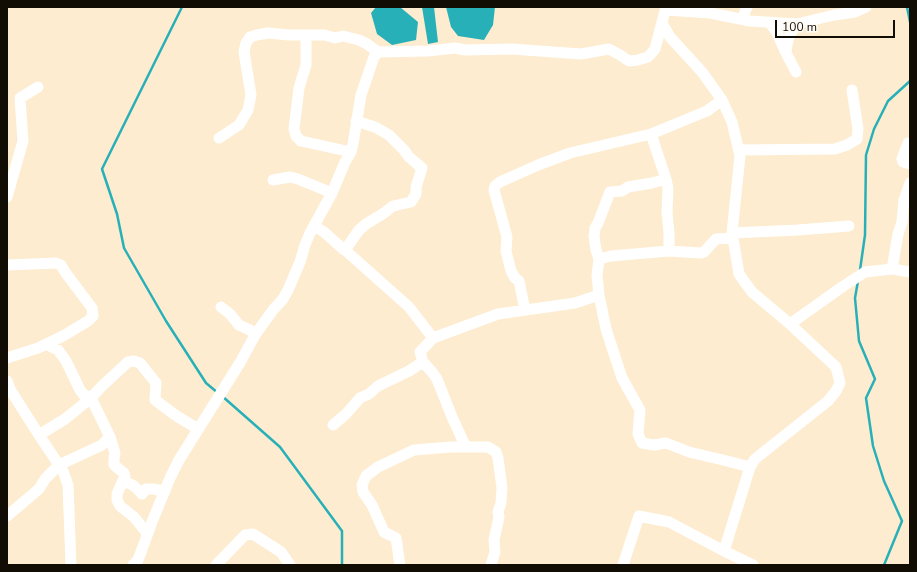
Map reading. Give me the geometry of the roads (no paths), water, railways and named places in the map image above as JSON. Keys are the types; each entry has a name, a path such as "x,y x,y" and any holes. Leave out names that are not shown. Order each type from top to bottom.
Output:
{"street":[{"path":"742,19 747,7"},
{"path":"219,138 239,125 248,110 251,95 244,52 246,43 250,37 257,35 268,33 288,35 325,35 335,38 343,36 351,37 367,44 378,52 428,52 455,48 465,50 512,49 581,54 609,49 620,54 629,61 648,57 655,49 666,8 710,13 750,21 797,24 834,14 856,12 866,7"},
{"path":"769,22 776,30 796,72"},
{"path":"662,23 670,37 702,72 722,100 732,122 740,156 732,236 739,274 752,292 790,324 836,367 840,383 828,401 755,458 750,467 724,551"},
{"path":"786,53 787,42 797,24"},
{"path":"306,34 306,65 299,88 294,129 296,136 301,141 351,152"},
{"path":"133,565 138,560 147,533 179,460 241,361 255,335 288,290 300,262 305,245 351,152 361,95 374,57 378,52"},
{"path":"7,197 23,141 20,98 38,87"},
{"path":"739,150 835,149 847,145 857,139 858,129 852,90"},
{"path":"525,310 519,281 515,278 511,271 506,252 507,238 494,190 495,186 500,182 538,164 570,153 651,134 707,111 722,100"},
{"path":"345,250 359,230 366,224 393,206 411,202 416,194 416,187 422,168 409,157 389,135 356,121"},
{"path":"651,134 668,189 667,212 669,251"},
{"path":"908,143 902,159 903,162 910,164"},
{"path":"273,180 290,177 332,193"},
{"path":"666,179 610,192 595,228 594,237 599,259 597,275 599,295 606,329 622,378 640,410 638,434 642,442 654,445 666,443 689,452 727,460 750,467"},
{"path":"892,269 898,234 902,222 904,200 910,183"},
{"path":"314,226 324,232 410,307 433,338"},
{"path":"599,259 611,256 669,251 701,253 704,252 716,239 732,236 849,226"},
{"path":"7,265 56,262 61,265 92,308 93,316 88,321 38,348 7,358"},
{"path":"790,324 865,272 892,269 910,272"},
{"path":"463,446 437,378 423,362 420,352 433,338 498,314 575,303 599,295"},
{"path":"221,307 230,314 239,325 250,330 255,335"},
{"path":"46,344 58,350 66,361 80,390 83,394 91,398 110,437 115,453 114,465 124,473 125,476 117,494 117,500 120,506 134,517 147,533"},
{"path":"39,435 65,419 91,398 128,362 134,361 140,363 156,383 155,400 178,417 198,429"},
{"path":"333,425 346,414 360,398 370,394 378,386 409,371 423,362"},
{"path":"8,388 63,471 68,485 71,565"},
{"path":"7,516 39,489 45,479 59,465 102,445 110,437"},
{"path":"400,565 396,538 384,532 372,506 363,492 362,485 366,476 378,467 414,450 463,446 488,447 496,452 498,458 502,488 491,565"},
{"path":"122,483 127,482 134,486 142,494 146,489 165,491"},
{"path":"623,565 639,516 669,522 753,565"},
{"path":"216,565 245,535 253,534 281,552 290,565"}],"water":[{"path":"376,7 400,7 418,22 416,40 392,45 377,34 371,13"},
{"path":"422,7 434,7 438,42 428,44"},
{"path":"446,7 495,7 493,25 484,40 458,36 451,27"}],"waterway":[{"path":"182,7 102,169 117,214 124,248 166,321 206,383 218,393"},
{"path":"907,7 910,22"},
{"path":"860,270 865,235 866,155 874,129 888,101 910,81"},
{"path":"858,281 855,298 859,341 875,379 866,398 873,446 884,481 902,521 884,565"},
{"path":"222,396 280,447 342,531 342,565"}]}
